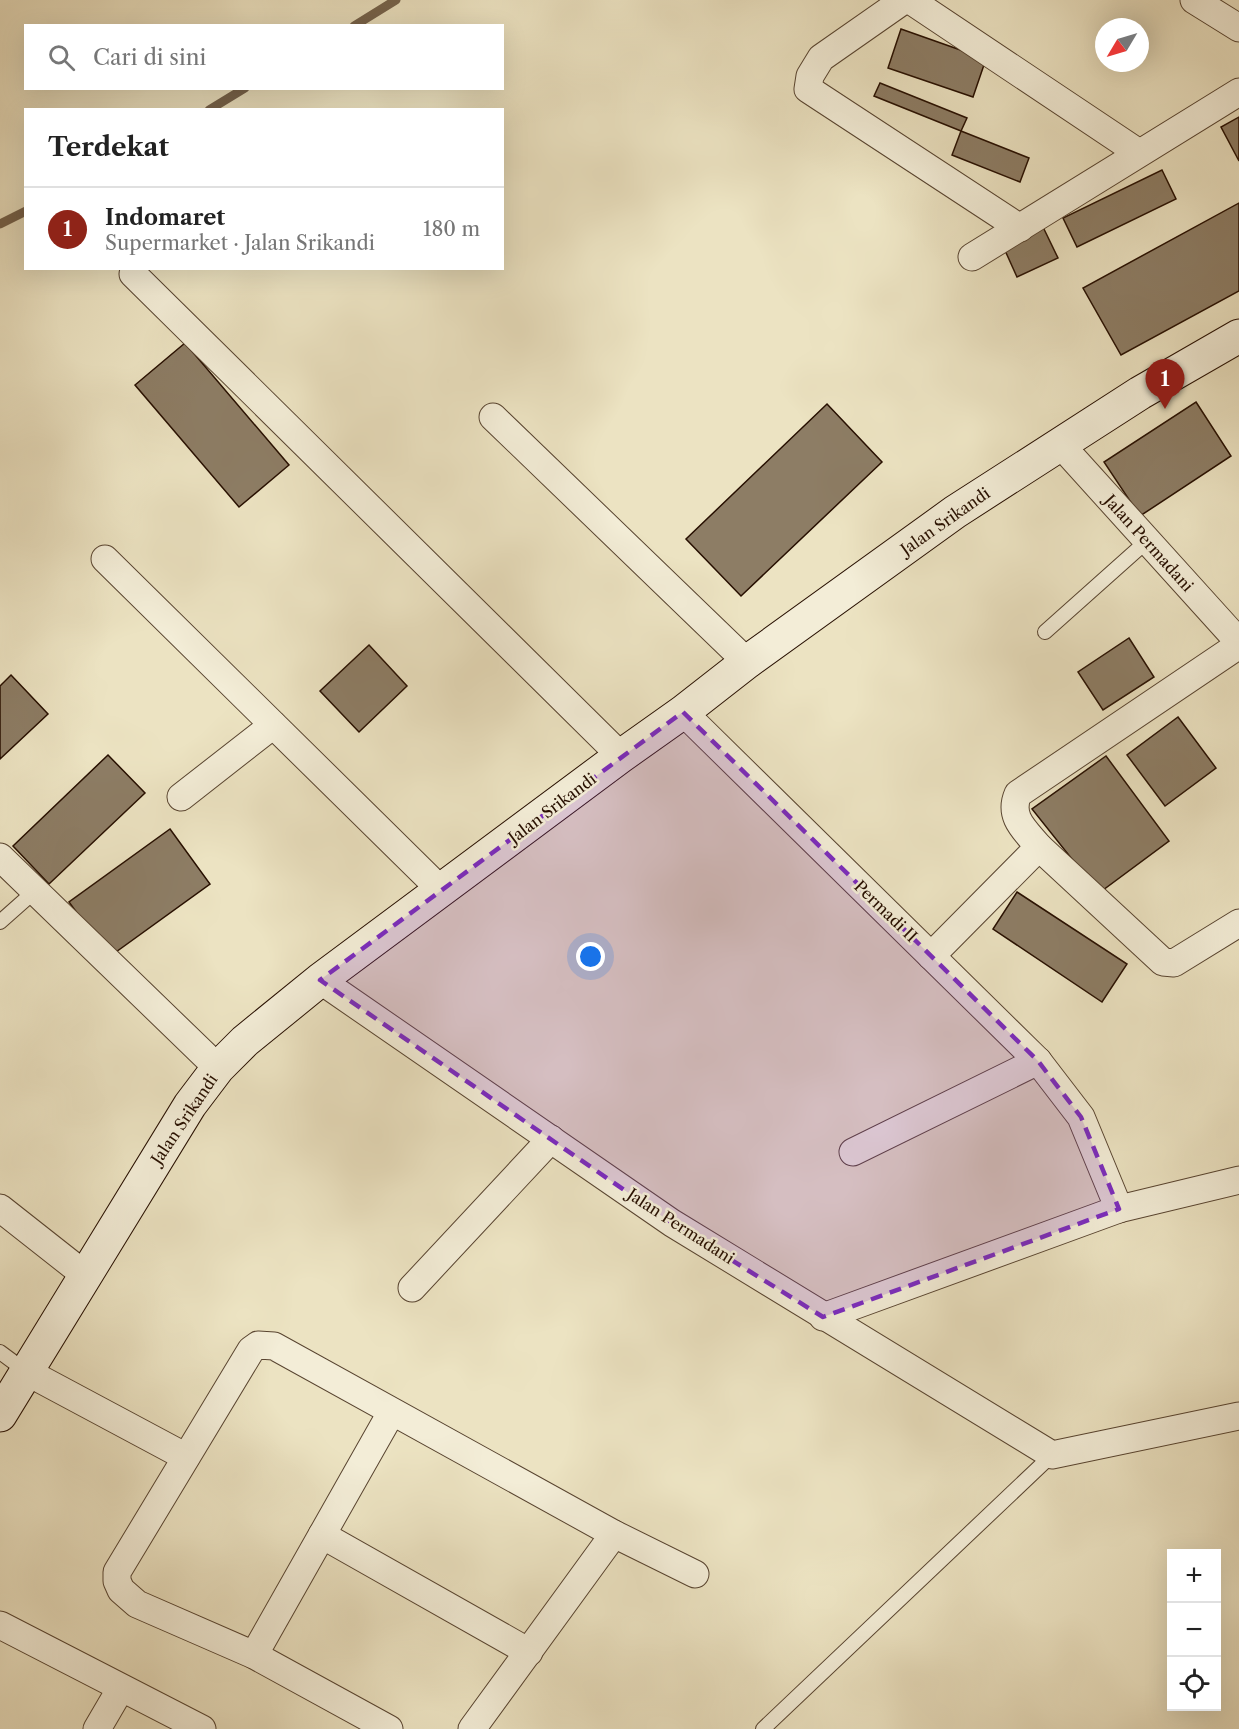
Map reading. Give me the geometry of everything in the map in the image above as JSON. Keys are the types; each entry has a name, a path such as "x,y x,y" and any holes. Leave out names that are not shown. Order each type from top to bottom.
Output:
{"main road":[{"name":"Jalan Srikandi","path":"0,1415 190,1106 218,1068 245,1041 320,980 683,712 747,662 955,512 1140,393 1235,343"}],"street":[{"path":"904,0 821,58 810,76 808,89 1020,228"},
{"path":"910,0 1139,153"},
{"path":"1194,0 1239,28"},
{"path":"972,256 1239,93"},
{"path":"133,274 621,756"},
{"path":"493,417 747,662"},
{"name":"Jalan Permadani","path":"1060,444 1239,644"},
{"path":"105,559 442,891"},
{"path":"1239,644 1018,794 1013,804 1015,818 1039,847 1163,962 1174,963 1239,923"},
{"name":"Permadi II","path":"683,712 1038,1061 1081,1117 1119,1209"},
{"path":"181,797 273,725"},
{"path":"931,956 1039,847"},
{"path":"0,857 218,1068"},
{"name":"Jalan Permadani","path":"320,980 672,1223 1052,1455"},
{"path":"853,1152 1038,1061"},
{"path":"412,1288 551,1139"},
{"path":"823,1317 1119,1209 1239,1180"},
{"path":"0,1208 85,1275"},
{"path":"388,1729 254,1655 137,1604 121,1590 117,1581 117,1572 251,1350 258,1345 274,1346 391,1413 614,1534 695,1574"},
{"path":"27,1372 186,1457"},
{"path":"254,1655 391,1413"},
{"path":"1052,1455 1239,1416"},
{"path":"472,1729 614,1534"},
{"path":"322,1535 528,1652"},
{"path":"0,1625 202,1729"},
{"path":"97,1729 120,1688"}],"lane":[{"path":"1045,632 1147,541"},
{"path":"0,922 35,891"},
{"path":"0,1352 27,1372"},
{"path":"764,1729 1052,1455"}],"highlighted area":[{"path":"683,712 1038,1061 1081,1117 1119,1209 823,1317 672,1223 320,980"}],"building":[{"path":"901,29 986,59 973,97 888,68"},
{"path":"880,83 967,118 961,131 874,96"},
{"path":"1239,117 1239,161 1221,127"},
{"path":"961,131 1029,158 1020,182 952,155"},
{"path":"1162,170 1176,199 1077,247 1063,218"},
{"path":"1239,203 1239,291 1121,355 1083,288"},
{"path":"1043,227 1058,258 1017,277 1003,246"},
{"path":"185,343 289,465 239,507 135,385"},
{"path":"1196,402 1231,456 1140,516 1104,462"},
{"path":"827,404 882,462 741,596 686,539"},
{"path":"1129,638 1154,677 1103,710 1078,672"},
{"path":"369,645 407,686 359,732 320,691"},
{"path":"11,675 48,714 0,759 0,686"},
{"path":"1178,717 1216,768 1165,806 1127,755"},
{"path":"108,755 145,793 49,884 13,846"},
{"path":"1106,756 1169,841 1099,893 1032,809"},
{"path":"170,829 210,884 109,957 69,902"},
{"path":"1017,892 1127,964 1102,1002 993,929"}],"waterway":[{"path":"357,24 396,0"},
{"path":"212,108 242,90"},
{"path":"0,224 24,212"}],"place":[{"name":"Indomaret","path":"1165,409"}]}
